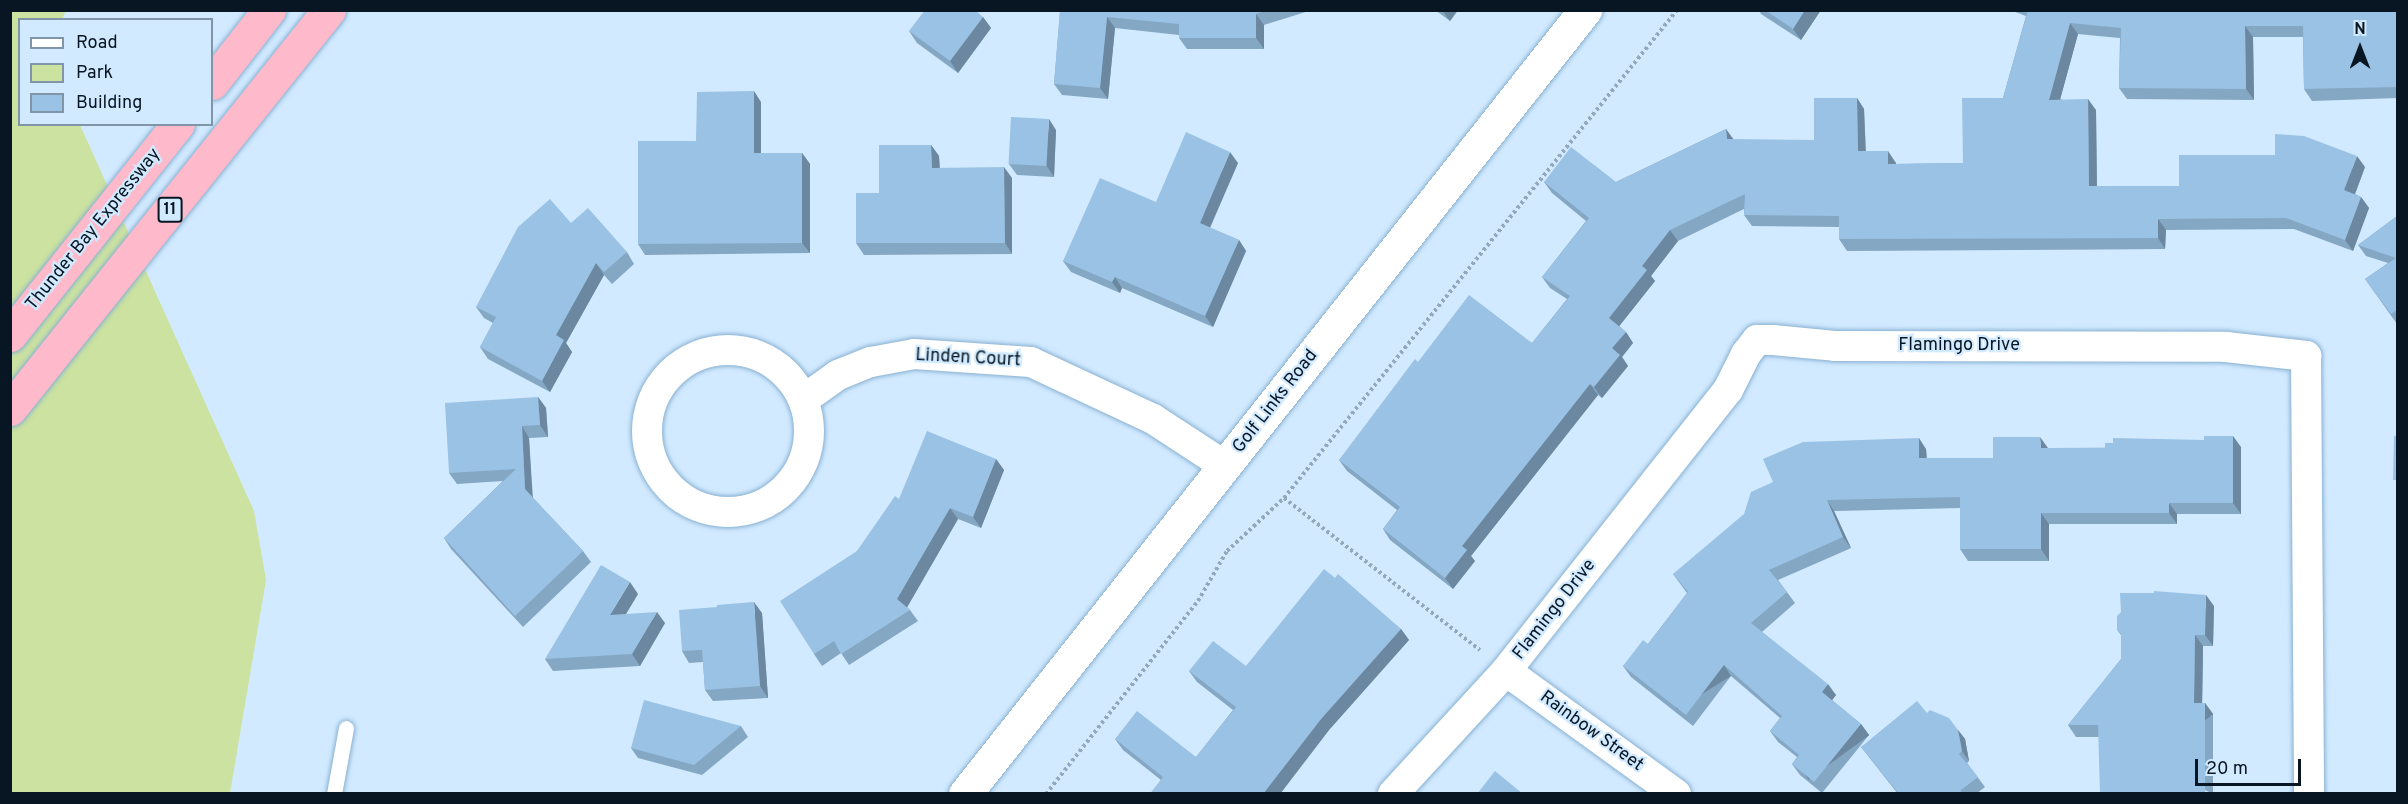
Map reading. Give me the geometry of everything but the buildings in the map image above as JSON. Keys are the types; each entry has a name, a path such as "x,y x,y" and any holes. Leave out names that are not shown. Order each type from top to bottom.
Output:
{"highway":[{"path":"213,82 269,10"},
{"name":"11","path":"10,409 329,10"},
{"name":"Thunder Bay Expressway","path":"10,335 176,126"}],"main road":[{"name":"Golf Links Road","path":"965,794 1585,10"}],"street":[{"name":"Flamingo Drive","path":"1393,794 1506,671 1728,390 1746,354 1757,340 1835,346 2226,347 2306,356 2309,794"},
{"path":"715,350 742,351 768,360 789,377 803,400 809,426 807,452 796,476 777,495 755,507 729,512 702,508 679,496 660,477 649,452 646,425 652,399 668,376 689,359 706,353 715,350"},
{"name":"Linden Court","path":"803,400 838,375 871,362 914,354 1031,362 1153,419 1226,466"},
{"name":"Rainbow Street","path":"1506,671 1676,794"}],"lane":[{"path":"334,794 346,728"}],"path":[{"path":"1046,794 1198,601 1227,551 1284,498 1677,10"},
{"path":"1284,498 1506,671"}],"green space":[{"path":"10,11 66,11 62,18 18,18 18,126 80,126 254,511 266,580 230,793 11,793"}]}
